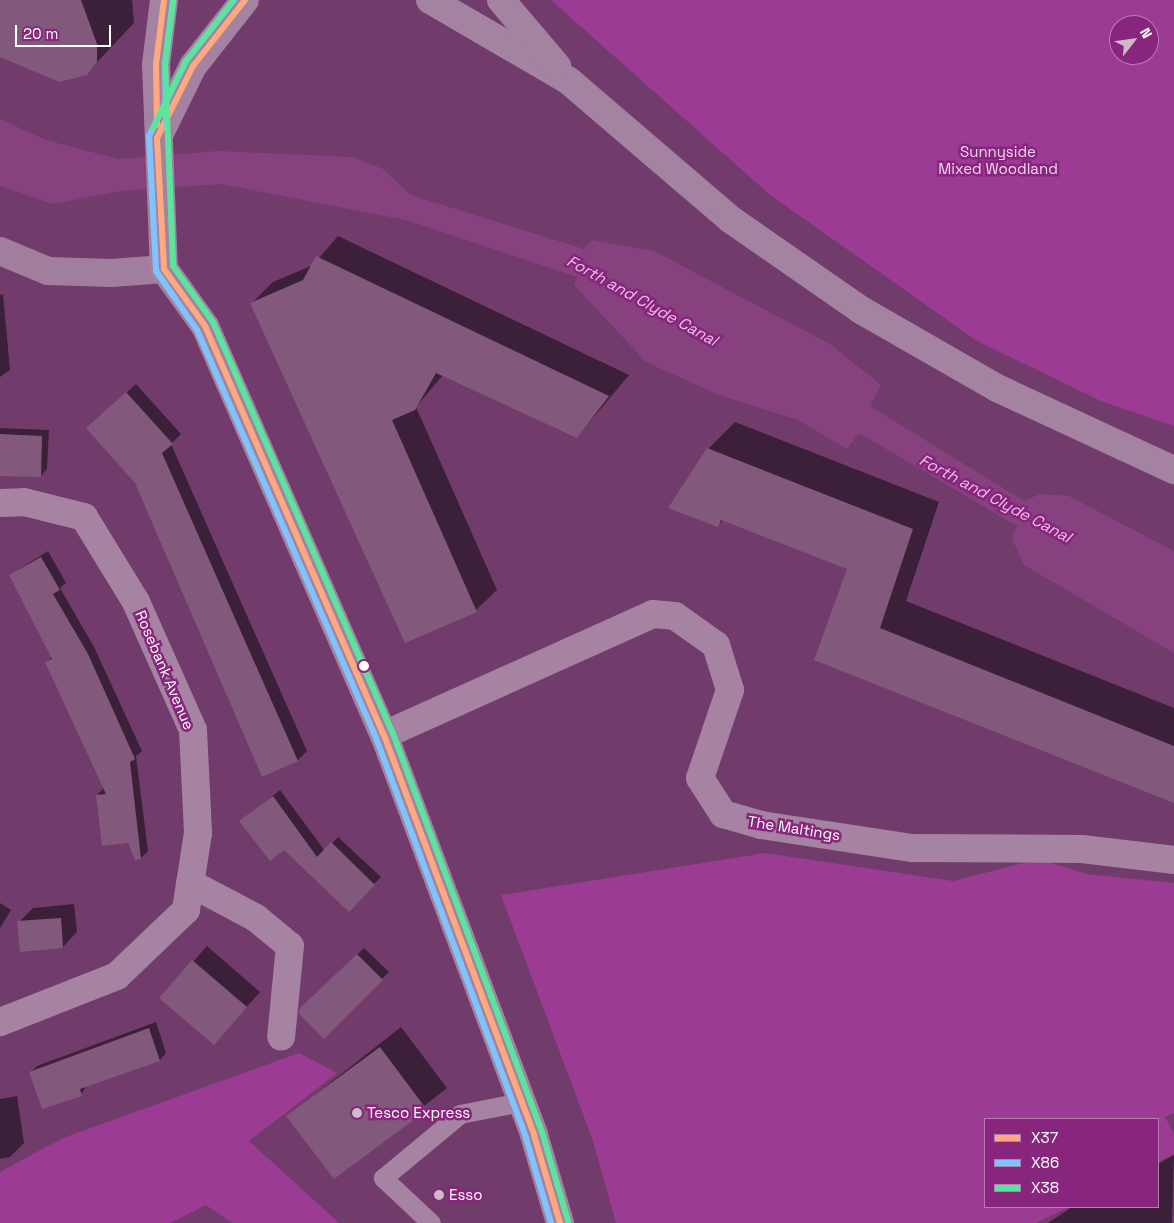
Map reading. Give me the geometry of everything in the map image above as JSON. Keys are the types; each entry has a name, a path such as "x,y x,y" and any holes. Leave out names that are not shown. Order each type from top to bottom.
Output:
{"main road":[{"path":"164,0 156,64 158,138 164,200 164,269 205,326 384,734 521,1102 560,1223"},
{"path":"158,138 193,66 245,0"},
{"path":"430,0 569,81"},
{"path":"501,0 569,81 730,219 861,310 997,388 1174,470"},
{"path":"0,251 48,270 112,273 164,269"}],"street":[{"name":"Rosebank Avenue","path":"0,503 24,502 84,517 136,602 192,730 198,833 186,910 117,976 0,1022"},
{"name":"The Maltings","path":"384,734 653,614 675,616 716,645 730,690 700,778 723,814 761,825 912,848 1082,849 1174,860"},
{"path":"190,883 256,918 290,946 281,1037"}],"lane":[{"path":"431,1223 383,1178 460,1114 521,1102"}],"green space":[{"name":"Sunnyside Mixed Woodland","path":"551,0 1174,0 1174,426 1101,401 977,341 769,194"},
{"path":"765,853 953,881 1040,859 1086,874 1174,883 1174,1113 1165,1117 1174,1134 1174,1154 1159,1162 1159,1118 984,1118 984,1208 1067,1208 1036,1223 616,1223 593,1141 501,895"},
{"path":"299,1053 337,1073 249,1141 339,1223 232,1223 206,1205 170,1223 0,1223 0,1172 63,1138"}],"water":[{"name":"Forth and Clyde Canal","path":"0,119 46,140 118,159 219,151 352,157 383,169 411,195 584,249 592,240 654,251 830,344 881,385 870,406 1024,501 1040,494 1069,496 1174,551 1174,653 1024,565 1012,539 1017,526 859,433 847,449 798,420 719,395 646,362 574,285 577,277 406,220 221,184 120,191 53,204 0,186"}],"building":[{"path":"0,0 81,0 97,44 97,62 87,75 59,82 0,57"},
{"path":"316,256 609,396 577,438 436,373 415,410 392,420 477,612 405,643 250,303 303,280"},
{"path":"126,392 173,444 162,453 298,761 262,777 135,483 86,428"},
{"path":"0,434 42,436 41,477 0,476"},
{"path":"707,448 913,529 880,628 1174,746 1174,803 814,660 847,569 721,520 718,527 668,508"},
{"path":"41,557 60,590 53,594 88,654 135,759 130,762 141,859 135,860 128,843 102,846 96,795 106,794 45,662 52,659 9,575"},
{"path":"273,796 317,857 331,842 375,885 349,912 284,850 270,861 239,821"},
{"path":"61,918 63,948 20,952 17,921"},
{"path":"357,954 383,980 324,1039 299,1014 300,1008"},
{"path":"192,960 247,1007 214,1045 159,998"},
{"path":"149,1028 160,1061 80,1089 82,1096 42,1109 29,1072"},
{"name":"Tesco Express","path":"380,1047 427,1110 334,1179 286,1116"}],"transit line":[{"name":"X37","path":"157,125 156,64 164,0"},
{"name":"X86","path":"234,0 186,61 149,136 156,271 197,330 376,738 526,1138 551,1223"},
{"name":"X38","path":"153,128 186,61 234,0"},
{"name":"X37","path":"245,0 193,66 157,138 164,269 205,326 384,735 534,1135 560,1223"},
{"name":"X86","path":"166,125 165,64 173,1"},
{"name":"X38","path":"173,1 165,64 173,266 213,322 392,731 542,1132 568,1221"}],"place":[{"name":"Tesco Express","path":"357,1113"},
{"name":"Esso","path":"439,1195"}]}
